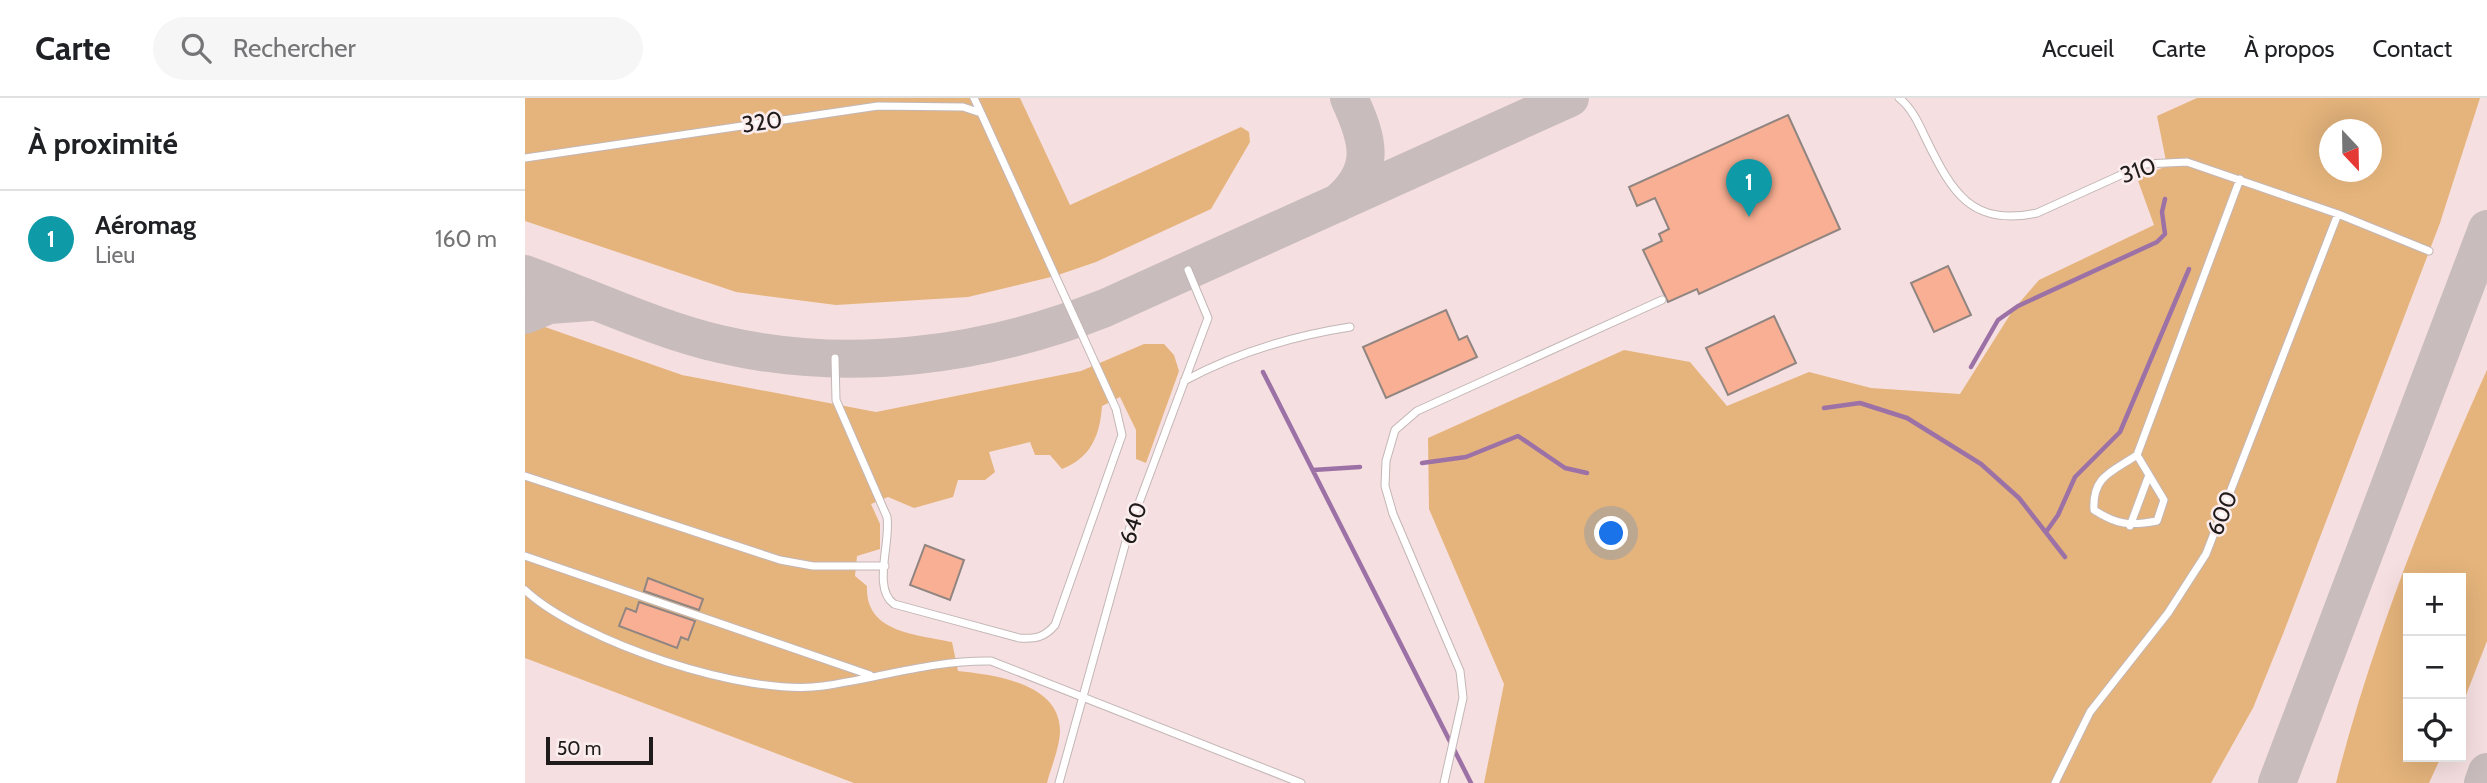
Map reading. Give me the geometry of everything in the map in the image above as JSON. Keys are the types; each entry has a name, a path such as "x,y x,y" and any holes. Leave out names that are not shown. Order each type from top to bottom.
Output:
{"lane":[{"path":"835,358 836,400 887,517 890,535 882,588 887,599 894,604 1019,638 1035,639 1047,634 1055,625 1122,435 1116,410 974,98"},
{"name":"310","path":"1899,98 1916,119 1945,176 1958,195 1988,214 2019,217 2037,213 2145,164 2164,161 2205,166 2338,214 2429,251"},
{"name":"320","path":"525,158 878,106 963,107 981,113"},
{"path":"2137,456 2164,500 2157,521 2130,526 2113,523 2094,510 2093,495 2098,481 2137,456 2240,180"},
{"name":"600","path":"2055,783 2090,712 2168,613 2206,554 2338,214"},
{"name":"640","path":"1059,783 1130,527 1208,318 1188,270"},
{"path":"1444,783 1463,698 1460,671 1393,514 1385,486 1386,461 1395,430 1417,411 1662,300"},
{"path":"1184,382 1231,358 1318,332 1350,327"},
{"path":"2130,526 2149,475"},
{"path":"525,476 780,560 813,566 885,566"},
{"path":"525,556 874,676"},
{"path":"525,590 544,608 576,627 694,670 736,681 776,687 820,687 955,660 991,661 1301,783"}],"shaded area":[{"path":"525,98 2487,98 2487,783 525,783"},
{"path":"525,98 1020,98 1070,205 1241,127 1249,132 1250,142 1211,209 1096,262 1055,276 968,297 836,305 736,292 525,221"},
{"path":"2197,98 2480,98 2440,223 2283,634 2253,708 2211,783 1484,783 1504,684 1429,509 1428,438 1624,350 1690,362 1727,406 1809,372 1871,388 1960,394 2013,310 2039,280 2154,225 2137,178 2167,166 2157,116"},
{"path":"525,320 682,375 876,412 1081,371 1144,344 1164,344 1174,355 1179,371 1146,463 1136,459 1136,430 1120,397 1102,406 1099,427 1087,452 1062,469 1050,455 1035,455 1030,442 989,452 995,472 985,480 958,480 953,497 914,508 888,497 871,504 880,524 880,549 857,556 855,576 867,586 874,613 884,622 895,629 952,642 958,671 989,675 1023,684 1049,702 1057,714 1060,737 1047,783 854,783 525,658"},
{"path":"2487,370 2487,641 2466,695 2466,573 2403,573"},
{"path":"2403,574 2403,762 2439,762 2429,783 2336,783 2350,731 2383,626"}],"building":[{"path":"1788,115 1840,229 1699,294 1697,289 1668,302 1643,250 1662,241 1659,234 1669,229 1655,198 1637,206 1629,187"},
{"path":"1948,266 1971,315 1934,332 1911,283"},
{"path":"1446,310 1459,340 1467,336 1477,357 1386,398 1363,347"},
{"path":"1774,316 1796,363 1728,395 1706,348"},
{"path":"925,545 964,560 950,600 910,585"},
{"path":"648,578 703,599 699,610 644,591"},
{"path":"639,602 695,621 688,640 681,637 677,648 619,626 626,608 636,612"}],"waterway":[{"path":"1971,367 1998,320 2018,306 2157,242 2165,234 2162,212 2165,199"},
{"path":"2046,532 2058,515 2075,477 2120,432 2189,269"},
{"path":"1263,372 1471,783"},
{"path":"1824,408 1860,403 1907,418 1981,464 2019,498 2065,557"},
{"path":"1422,463 1466,457 1518,436 1565,468 1587,473"},
{"path":"1313,470 1360,467"}],"taxiway":[{"path":"1338,203 1351,191 1359,178 1366,154 1361,127 1349,98"},
{"path":"525,274 696,338 768,353 817,358 866,358 964,348 1059,325 1105,308 1570,98"},
{"path":"2277,783 2487,229"},
{"path":"525,315 549,305 590,302"},
{"path":"2483,783 2487,772"}],"place":[{"name":"Aéromag","path":"1749,217"}]}
